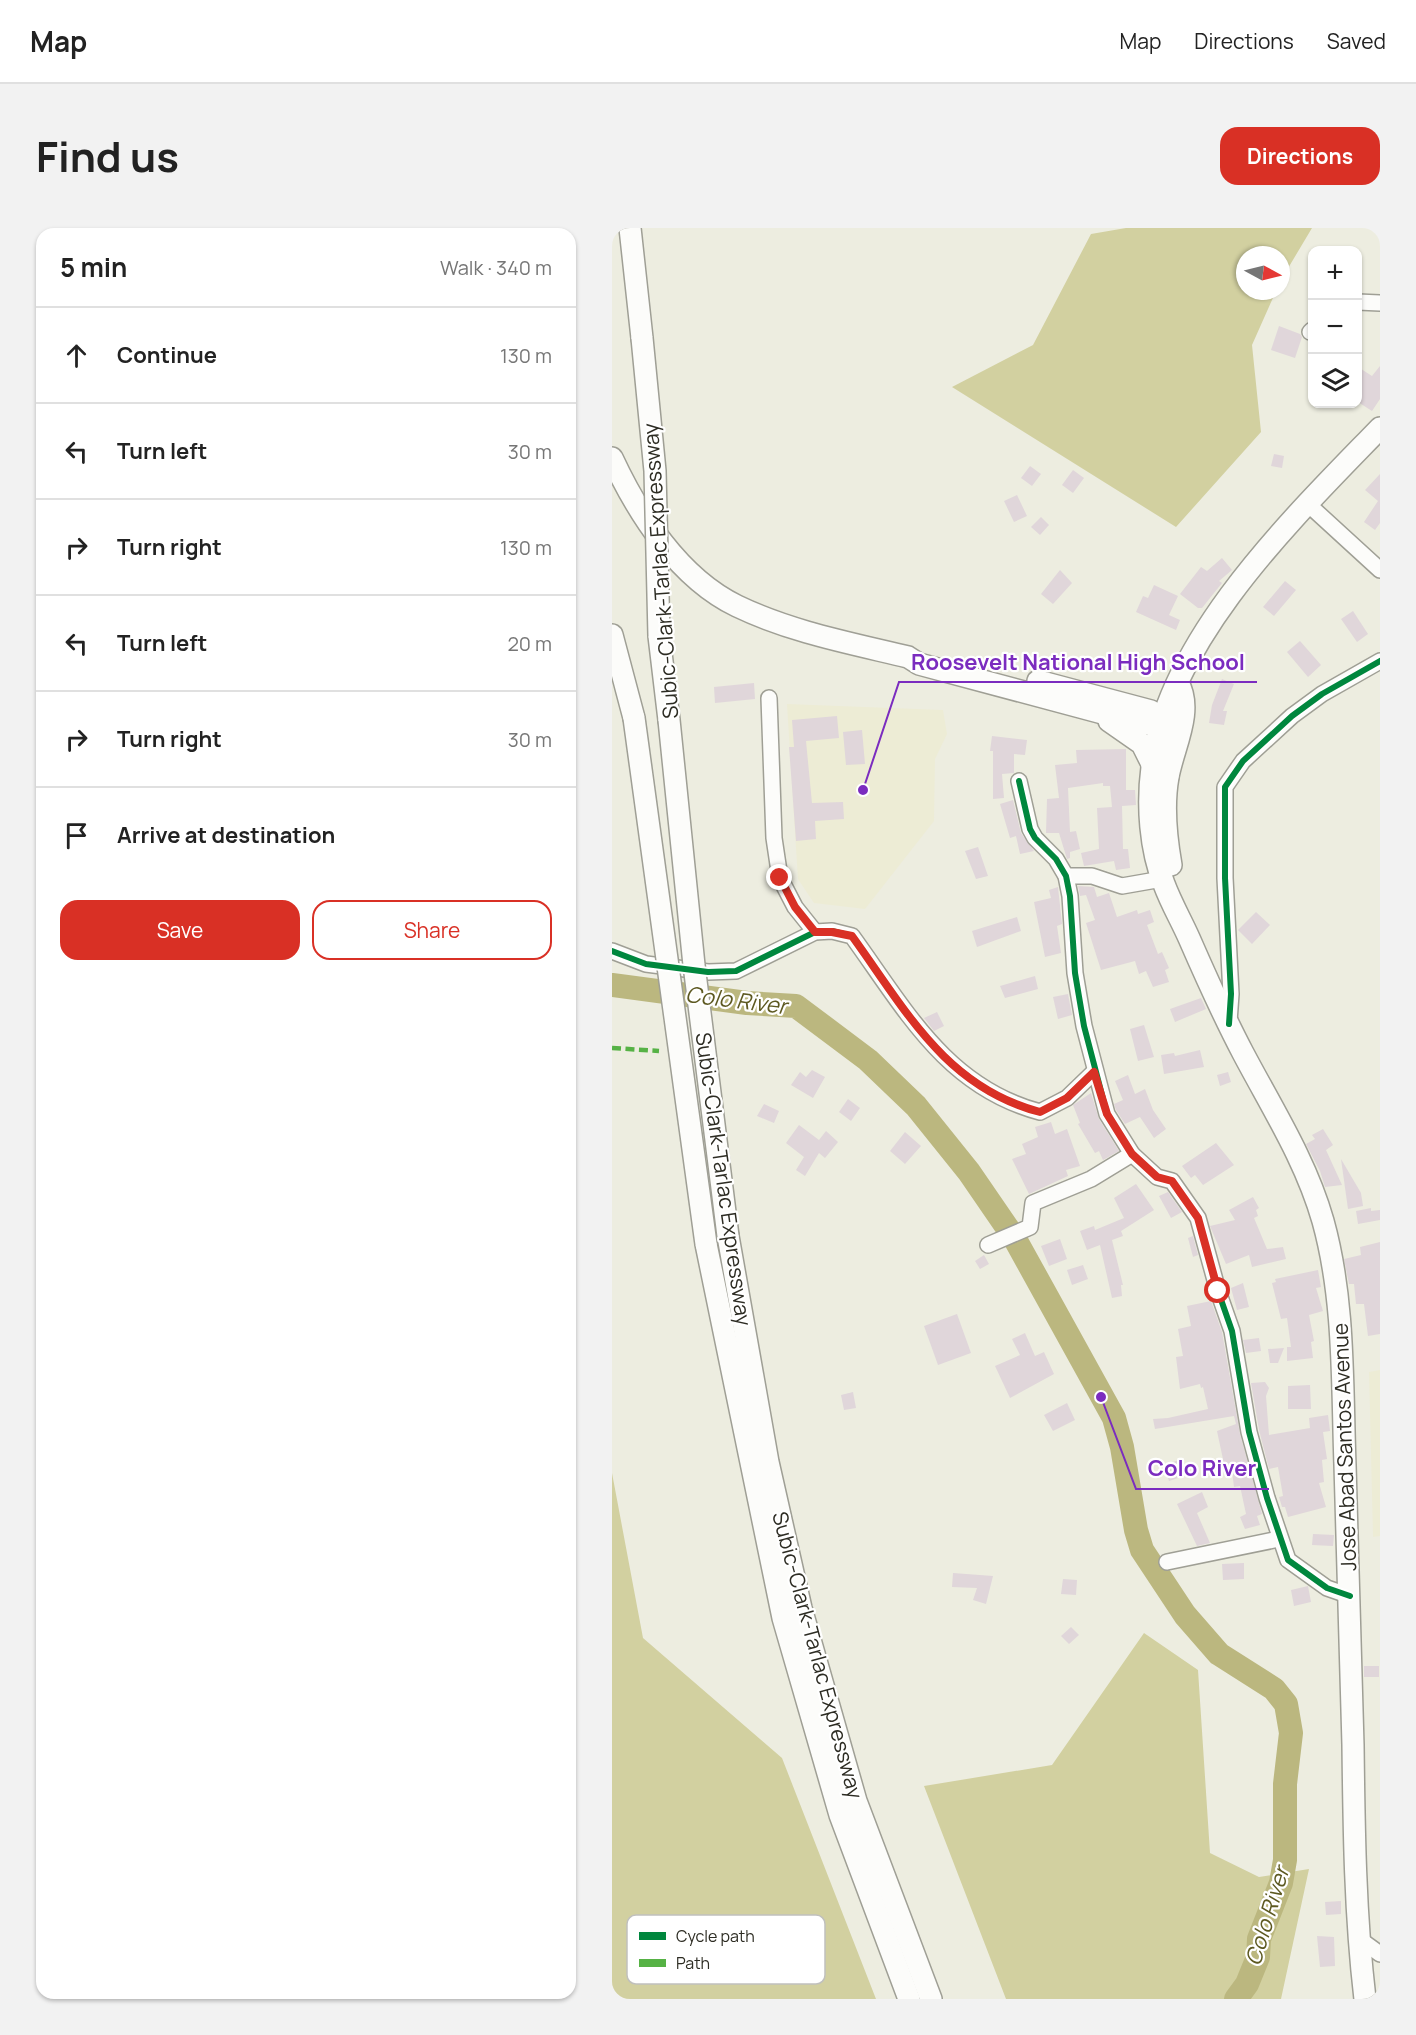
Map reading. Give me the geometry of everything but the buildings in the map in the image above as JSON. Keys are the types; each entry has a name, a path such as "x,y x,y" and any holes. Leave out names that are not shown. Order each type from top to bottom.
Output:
{"highway":[{"name":"Subic-Clark-Tarlac Expressway","path":"630,228 655,471 659,636 694,965 728,1236 768,1462 801,1608 856,1801 931,1999"},
{"path":"1162,720 1191,654 1214,618 1259,560 1380,429"},
{"path":"612,459 630,498 658,539 708,587 735,605 808,634 908,657 921,655 1092,702 1141,707 1151,711 1162,720 1168,738 1166,757 1160,770"},
{"name":"Subic-Clark-Tarlac Expressway","path":"612,635 634,718 706,1244 783,1618 840,1815 909,1999"},
{"path":"1092,702 1152,696 1178,683"},
{"name":"Jose Abad Santos Avenue","path":"1178,683 1185,702 1160,770 1152,836 1161,879 1229,1024 1296,1151 1324,1223 1334,1273 1340,1334 1350,1596 1358,1938 1365,1999"},
{"path":"1092,702 1142,744 1160,770"},
{"name":"Jose Abad Santos Avenue","path":"1160,770 1167,841 1184,927"}],"street":[{"path":"1362,302 1380,303"},
{"path":"1309,504 1380,570"},
{"path":"1229,1024 1231,994 1225,879 1225,787 1243,761 1292,716 1322,694 1380,661"},
{"path":"769,698 774,838 780,878 795,907 815,932"},
{"path":"1018,781 1030,829 1066,876 1070,896 1075,973 1094,1072 1107,1114 1132,1154 1157,1177 1172,1181 1198,1218 1218,1291 1232,1330 1249,1432 1279,1539 1288,1560 1327,1588 1350,1596"},
{"path":"1066,876 1092,876 1122,886 1161,879"},
{"path":"612,951 646,964 708,972 736,971 815,932 832,932 852,936 910,1020 940,1054 1000,1098 1040,1112 1067,1098 1094,1072"},
{"path":"990,1243 1030,1227 1032,1203 1091,1179 1132,1154"},
{"path":"1167,1563 1279,1539"},
{"path":"1358,1938 1380,1954"}],"shaded area":[{"path":"1126,228 1312,228 1290,265 1290,246 1236,246 1236,300 1272,300 1252,345 1261,432 1176,527 952,387 1033,345 1091,234"},
{"path":"787,704 943,710 947,734 935,759 934,821 865,909 814,903 798,879"},
{"path":"1380,1370 1380,1536 1373,1537 1369,1372"},
{"path":"612,1473 643,1638 782,1758 876,1999 612,1999"},
{"path":"1144,1633 1198,1670 1210,1853 1259,1877 1309,1869 1281,1999 1006,1999 924,1786 1052,1765"}],"waterway":[{"name":"Colo River","path":"612,985 747,1003 796,1006 868,1060 916,1106 969,1172 1015,1239 1114,1418 1122,1447 1136,1530 1142,1550 1185,1615 1219,1654 1274,1689 1286,1704 1291,1733 1285,1784 1285,1860 1281,1883 1259,1939 1258,1957 1247,1984 1236,1999"}],"marked path":[{"path":"612,1048 659,1051"}],"cycle path":[{"path":"1229,1024 1231,994 1225,878 1225,787 1243,761 1292,716 1322,694 1380,661"},
{"path":"1019,781 1030,829 1035,838 1056,859 1066,876 1070,896 1075,973 1084,1026 1107,1114 1132,1154 1157,1177 1172,1181 1198,1218 1218,1291 1232,1331 1249,1432 1267,1498 1288,1560 1327,1588 1350,1596"},
{"path":"612,951 646,964 708,972 736,971 815,932 832,931 852,936 910,1017 931,1042 953,1065 978,1084 1007,1100 1040,1112 1067,1098 1094,1072"}],"place":[{"name":"Roosevelt National High School","path":"863,790"},
{"name":"Colo River","path":"1101,1397"}],"route":[{"path":"780,878 795,907 815,932 832,932 852,936 897,998 910,1020 940,1054 1000,1098 1040,1112 1067,1098 1094,1072 1107,1114 1132,1154 1157,1177 1172,1181 1198,1218 1218,1291"}]}
